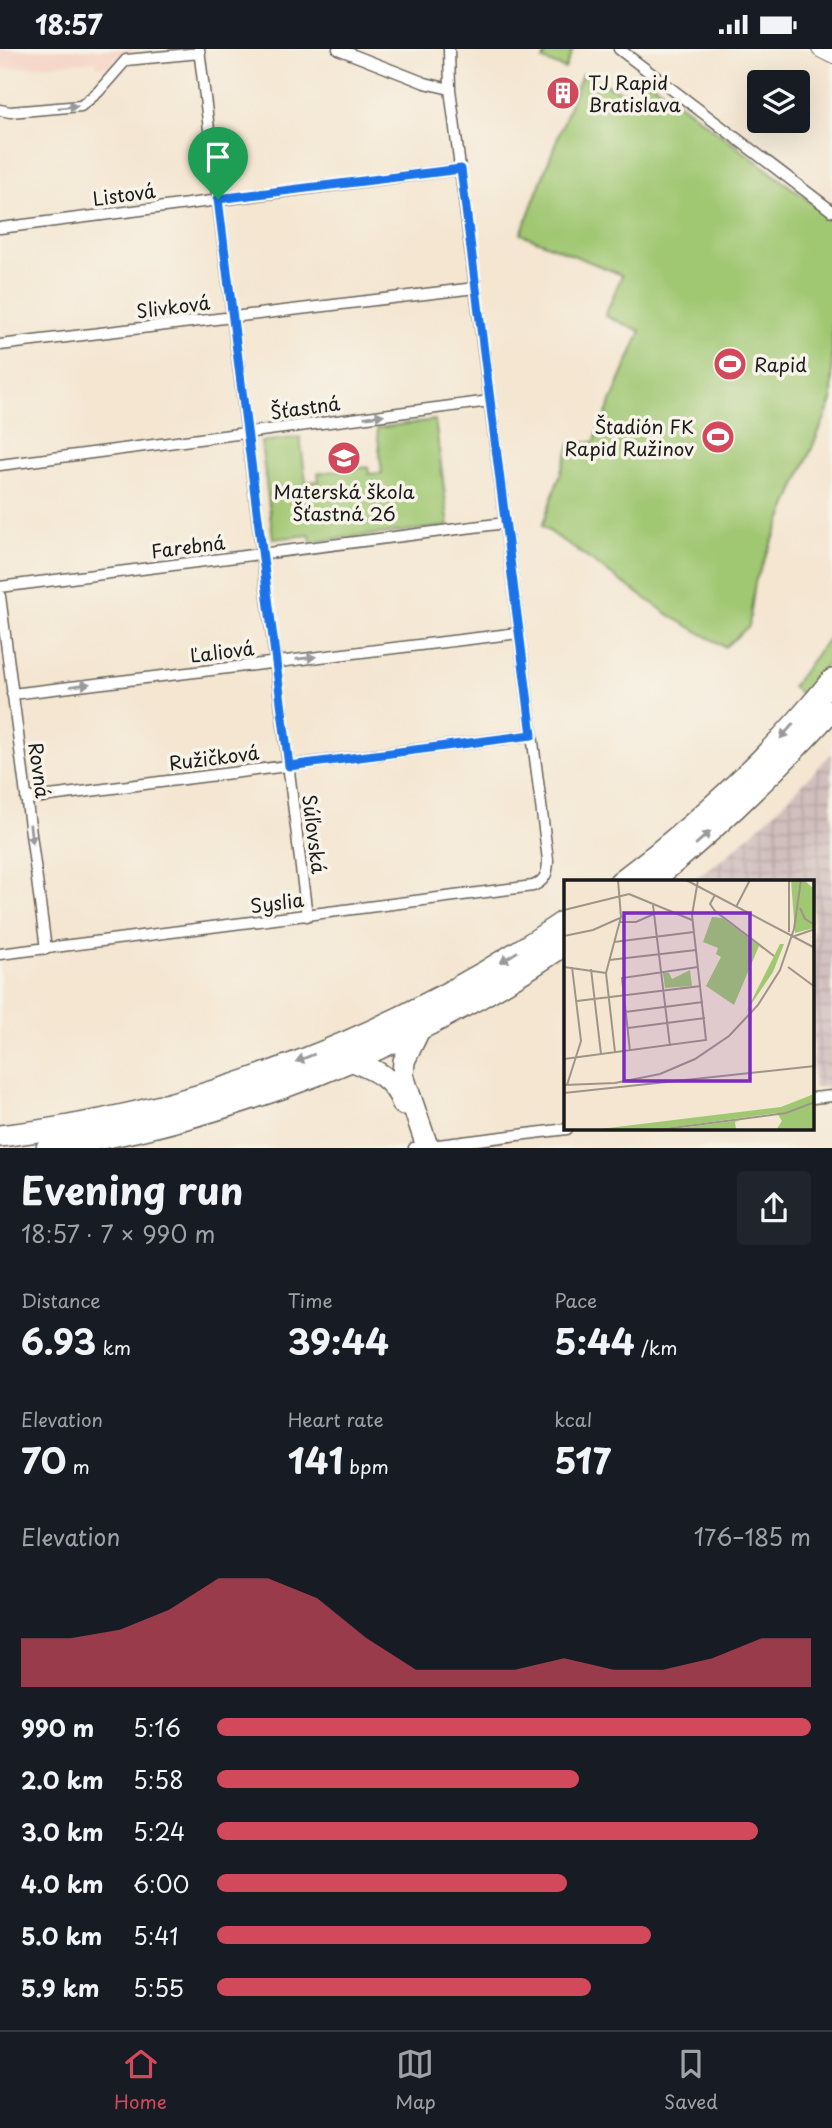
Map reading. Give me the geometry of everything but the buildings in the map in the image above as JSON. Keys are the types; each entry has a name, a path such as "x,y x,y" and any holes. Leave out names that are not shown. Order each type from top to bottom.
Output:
{"highway":[{"path":"622,880 721,796 773,746 832,680"},
{"path":"653,880 734,812 784,763 832,710"},
{"path":"0,1136 68,1126 132,1112 289,1065 411,1012 481,974 564,921"},
{"path":"47,1148 180,1120 239,1103 351,1060 420,1028 510,980 564,945"},
{"path":"420,1028 404,1061 403,1076 420,1147"},
{"path":"351,1060 374,1070 391,1082 400,1094 420,1147"}],"street":[{"path":"338,49 425,83 450,89"},
{"path":"449,49 450,89 532,735"},
{"path":"619,49 832,211"},
{"path":"820,49 832,55"},
{"path":"0,110 10,112 81,106 98,92 126,60 200,51"},
{"name":"Súľovská","path":"200,51 233,317 252,432 262,554 307,916"},
{"name":"Listová","path":"0,228 461,169"},
{"name":"Slivková","path":"0,345 475,288"},
{"name":"Šťastná","path":"0,465 490,401"},
{"name":"Farebná","path":"0,587 505,523"},
{"name":"Rovná","path":"0,596 46,949"},
{"name":"Ľaliová","path":"12,694 519,633"},
{"name":"Ružičková","path":"26,799 532,735"},
{"name":"Syslia","path":"0,954 533,886 543,880 548,867 532,735"},
{"path":"814,1098 832,1096"},
{"path":"420,1147 564,1129"}],"shaded area":[{"path":"0,49 133,49 131,55 117,57 111,66 97,67 96,61 0,69"},
{"path":"832,753 832,1086 814,1088 814,880 692,880 724,858 777,810"}],"green space":[{"path":"547,49 573,49 565,69 543,60"},
{"name":"Rapid","path":"582,74 635,98 647,79 832,218 832,401 755,582 749,626 725,647 672,617 542,526 571,443 594,442 641,331 605,316 622,275 521,234"},
{"path":"435,420 449,526 311,542 310,535 273,539 261,442 300,437 306,482 319,481 318,473 368,467 369,474 382,473 377,428"},
{"path":"832,633 832,658 802,695 792,687"}],"place":[{"name":"TJ Rapid Bratislava","path":"563,93"},
{"name":"Rapid","path":"730,364"},
{"name":"Štadión FK Rapid Ružinov","path":"718,437"},
{"name":"Materská škola Šťastná 26","path":"344,458"}],"route":[{"path":"461,169 532,735 289,766 218,199 461,169"}]}
